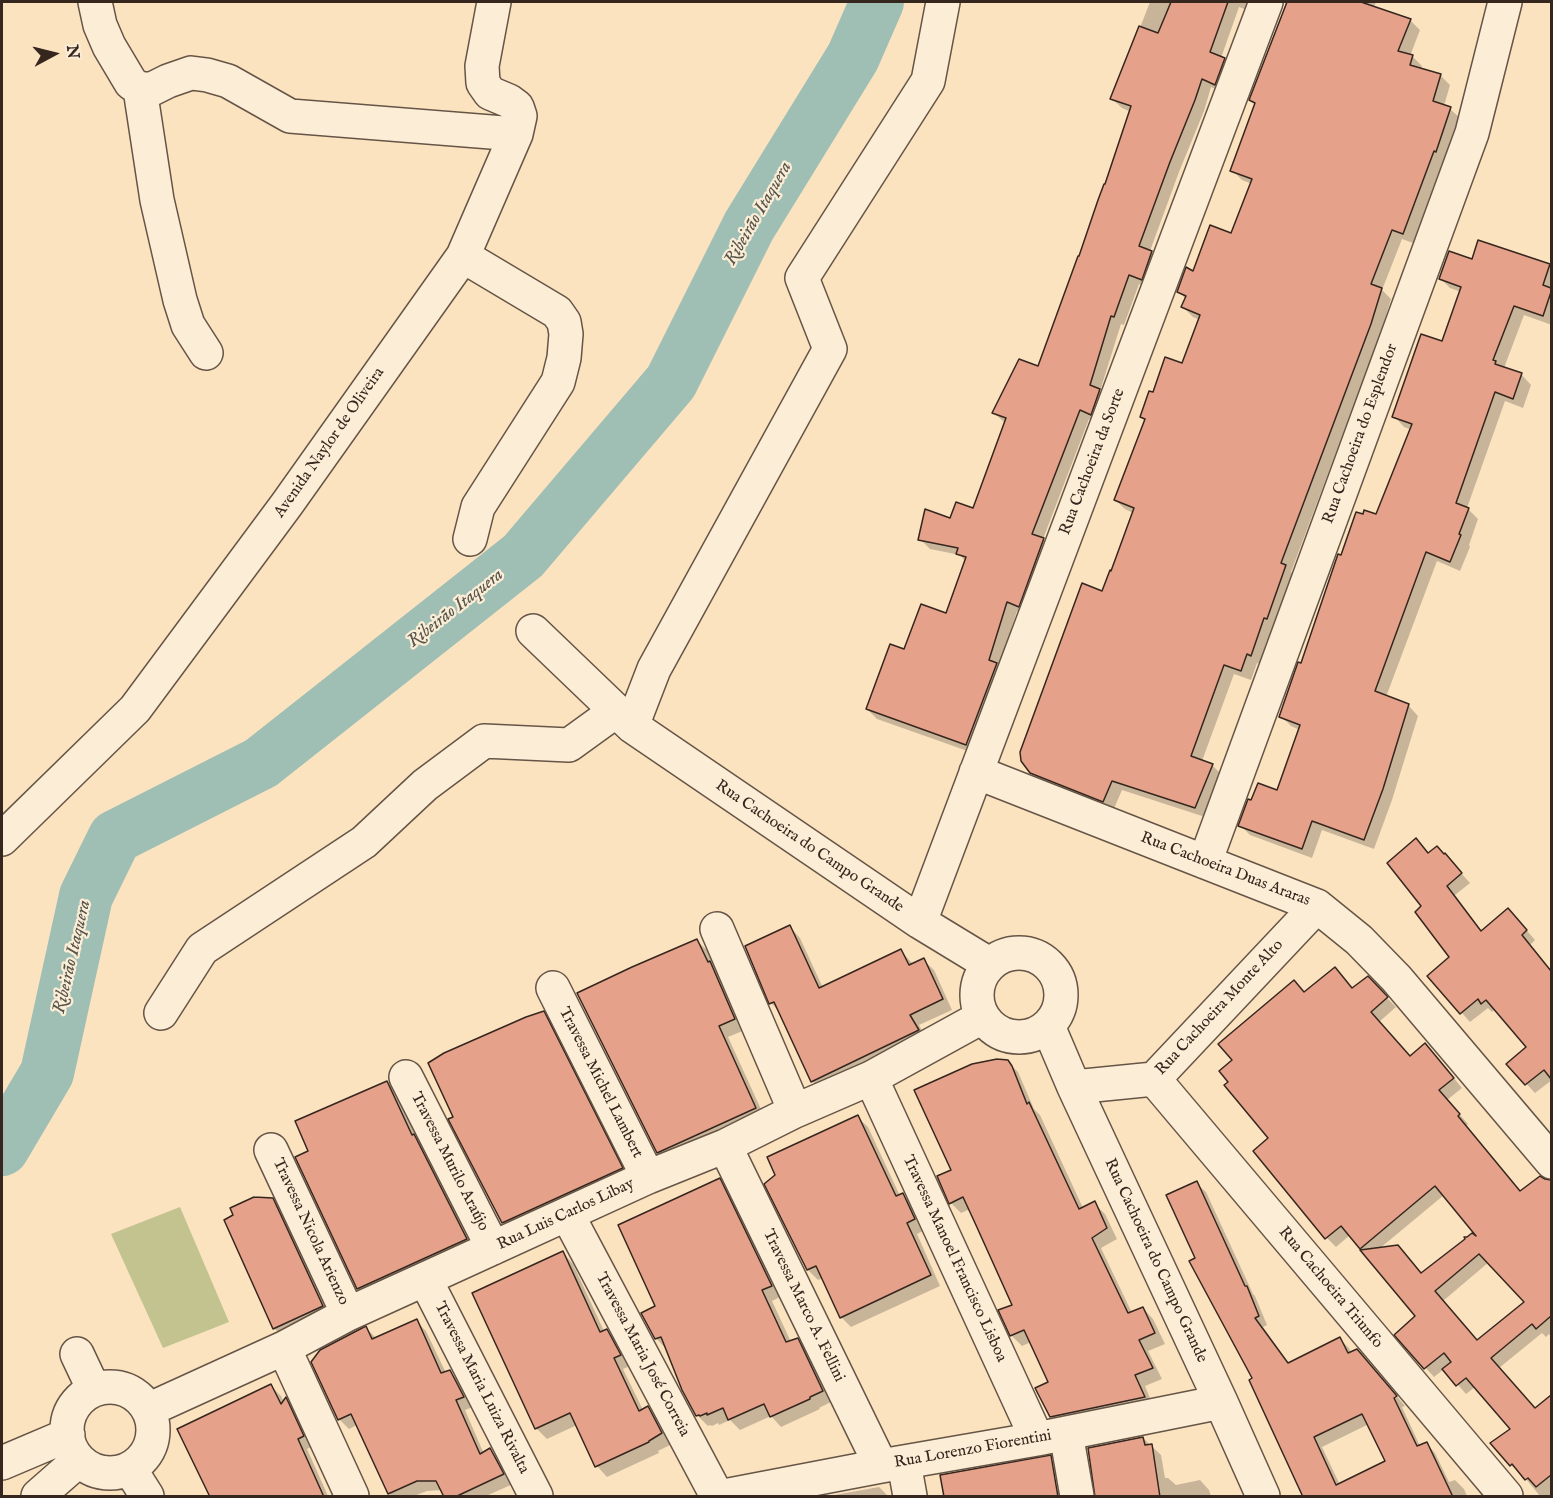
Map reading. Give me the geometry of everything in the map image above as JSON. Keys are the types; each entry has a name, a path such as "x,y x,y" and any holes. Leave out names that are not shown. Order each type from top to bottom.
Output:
{"street":[{"path":"95,2 100,25 109,46 131,83 140,89 152,89 190,73 207,75 228,81 290,116 516,134"},
{"name":"Avenida Naylor de Oliveira","path":"2,839 135,709 288,504 463,256 516,134 520,116 517,107 490,93 483,84 482,66 494,2"},
{"path":"161,1013 202,949 363,842 425,785 484,741 569,745 624,719 654,669 830,349 801,278 927,81 943,2"},
{"name":"Rua Cachoeira da Sorte","path":"920,922 1266,2"},
{"name":"Rua Cachoeira do Esplendor","path":"1205,862 1472,133 1505,2"},
{"path":"140,89 158,200 180,300 188,325 206,353"},
{"path":"463,256 557,312 564,322 566,334 564,358 558,382 478,507 470,539"},
{"name":"Rua Cachoeira do Campo Grande","path":"533,631 624,719 920,922 989,964"},
{"name":"Rua Cachoeira Duas Araras","path":"976,772 1317,906 1359,940 1396,978 1551,1162"},
{"name":"Rua Cachoeira Monte Alto","path":"1074,1087 1154,1079 1317,906"},
{"path":"717,929 795,1111"},
{"path":"1024,952 1042,959 1055,973 1061,991 1059,1010 1048,1026 1032,1035 1013,1037 996,1031 982,1017 976,999 979,980 989,964 1005,954 1024,952"},
{"name":"Travessa Michel Lambert","path":"553,988 648,1177"},
{"name":"Rua Luis Carlos Libay","path":"148,1410 284,1348 348,1314 648,1177 725,1146 795,1111 871,1078 982,1017"},
{"name":"Rua Cachoeira do Campo Grande","path":"1048,1026 1263,1497"},
{"name":"Travessa Murilo Araújo","path":"406,1077 493,1248"},
{"name":"Travessa Manoel Francisco Lisboa","path":"871,1078 1051,1436 1077,1497"},
{"name":"Rua Cachoeira Triunfo","path":"1154,1079 1506,1497"},
{"name":"Travessa Marco A. Fellini","path":"725,1146 910,1497"},
{"name":"Travessa Nicola Arienzo","path":"271,1150 348,1314"},
{"name":"Travessa Maria José Correia","path":"567,1214 717,1497"},
{"name":"Travessa Maria Luiza Rivalta","path":"425,1279 536,1497"},
{"path":"284,1348 352,1497"},
{"path":"77,1354 94,1390"},
{"path":"110,1387 125,1390 138,1398 148,1410 153,1423 153,1437 141,1461 130,1469 117,1473 104,1473 90,1468 74,1448 69,1421 74,1408 82,1398 94,1390 110,1387"},
{"name":"Rua Lorenzo Fiorentini","path":"724,1497 1221,1402"},
{"path":"2,1463 74,1448"},
{"path":"38,1497 74,1448"},
{"path":"130,1469 147,1497"}],"green space":[{"path":"180,1207 229,1322 163,1348 111,1234"}],"building":[{"path":"1171,2 1228,2 1210,52 1225,58 1215,85 1202,79 1170,162 1139,246 1152,251 1142,280 1129,275 1114,317 1111,316 1090,385 1100,389 1091,415 1080,410 1032,534 1044,538 1019,607 1007,602 989,660 997,663 966,745 866,709 890,644 904,649 921,604 946,613 966,557 956,554 958,548 918,540 925,509 950,518 956,502 973,508 1006,418 992,413 1019,359 1038,366 1105,184 1131,106 1110,99 1139,26 1158,33"},
{"path":"1287,2 1361,2 1411,19 1398,51 1413,55 1410,65 1441,74 1433,101 1451,107 1436,152 1434,151 1403,234 1392,230 1371,284 1382,288 1371,324 1281,563 1286,565 1267,619 1264,618 1251,656 1247,654 1241,671 1224,665 1191,756 1213,764 1195,808 1112,781 1103,802 1030,773 1021,761 1020,752 1082,583 1102,591 1134,508 1114,500 1145,419 1140,417 1149,391 1153,392 1165,357 1182,363 1200,315 1181,307 1186,296 1177,292 1186,267 1193,271 1210,225 1231,233 1252,179 1230,171 1255,103 1249,100"},
{"path":"1478,240 1550,264 1543,285 1551,288 1551,292 1543,316 1514,306 1493,360 1496,361 1495,364 1522,373 1513,399 1495,392 1456,503 1469,508 1459,534 1461,535 1450,562 1426,552 1375,691 1409,704 1383,789 1364,840 1312,821 1302,849 1238,826 1248,799 1251,800 1258,783 1277,790 1300,725 1279,717 1298,662 1301,663 1338,554 1341,555 1356,512 1363,514 1364,510 1376,514 1412,424 1392,417 1421,334 1442,341 1461,287 1439,279 1449,251 1472,259"},
{"path":"1416,838 1428,853 1437,846 1462,873 1447,886 1481,931 1508,908 1527,930 1522,935 1551,971 1551,1079 1544,1070 1525,1085 1506,1064 1526,1047 1486,1000 1481,1004 1478,999 1460,1014 1427,976 1449,957 1415,912 1421,906 1387,863"},
{"path":"790,925 819,988 901,949 909,965 924,958 943,999 910,1015 919,1030 811,1082 774,1002 769,1004 745,946"},
{"path":"697,939 708,962 710,961 735,1019 719,1026 756,1108 657,1153 577,993"},
{"path":"1335,967 1352,988 1368,976 1388,997 1371,1012 1410,1056 1425,1043 1454,1078 1439,1090 1520,1191 1540,1176 1551,1180 1551,1316 1536,1329 1532,1324 1491,1358 1535,1408 1551,1395 1551,1475 1536,1487 1528,1478 1525,1480 1512,1464 1510,1466 1490,1443 1510,1429 1466,1378 1456,1386 1442,1369 1451,1362 1444,1353 1424,1369 1394,1335 1415,1316 1360,1250 1398,1245 1421,1273 1465,1239 1464,1237 1472,1233 1476,1236 1435,1186 1360,1249 1341,1226 1325,1239 1253,1151 1268,1138 1224,1085 1228,1082 1219,1071 1232,1060 1218,1044 1294,980 1304,992","holes":["1479,1254 1524,1302 1477,1340 1435,1291"]},
{"path":"544,1011 623,1168 502,1223 448,1119 453,1117 428,1063 444,1053"},
{"path":"997,1059 1008,1060 1012,1066 1027,1104 1029,1102 1079,1209 1095,1201 1107,1228 1092,1238 1128,1313 1143,1307 1155,1333 1139,1340 1153,1368 1135,1375 1145,1397 1050,1417 1035,1388 1048,1382 1024,1330 1010,1336 998,1310 1012,1305 963,1197 949,1204 937,1176 951,1170 914,1090 972,1064"},
{"path":"387,1081 412,1135 414,1134 467,1239 357,1289 295,1157 308,1151 295,1121"},
{"path":"858,1115 896,1196 903,1193 915,1219 907,1223 931,1275 840,1318 816,1266 807,1270 764,1184 775,1175 767,1157"},
{"path":"720,1178 772,1286 762,1290 786,1342 798,1338 823,1391 770,1417 764,1404 728,1420 723,1408 707,1415 707,1413 696,1416 682,1390 661,1337 655,1339 641,1313 655,1306 618,1225"},
{"path":"1197,1181 1245,1286 1247,1286 1259,1316 1255,1318 1288,1363 1340,1337 1348,1353 1357,1349 1397,1396 1394,1398 1417,1446 1427,1442 1453,1497 1303,1497 1249,1380 1252,1378 1189,1261 1195,1258 1166,1195","holes":["1362,1414 1385,1461 1336,1485 1314,1437"]},
{"path":"254,1197 273,1198 323,1306 273,1329 224,1220 233,1215 230,1208"},
{"path":"563,1251 600,1332 607,1329 621,1355 614,1358 639,1411 648,1406 662,1433 649,1442 595,1467 570,1413 535,1429 472,1293"},
{"path":"417,1319 441,1373 450,1370 464,1397 456,1400 480,1454 490,1448 504,1474 455,1497 444,1497 436,1481 417,1481 388,1494 351,1414 338,1420 311,1362 320,1350 366,1326 372,1339"},
{"path":"271,1384 281,1404 286,1397 304,1436 298,1439 324,1497 210,1497 177,1429"},
{"path":"1143,1437 1145,1445 1152,1444 1160,1497 1095,1497 1088,1448"},
{"path":"1051,1455 1058,1497 944,1497 940,1475"}],"waterway":[{"name":"Ribeirão Itaquera","path":"2,1149 47,1073 86,896 115,837 261,763 523,556 671,382 749,226 853,57 877,2"}]}
